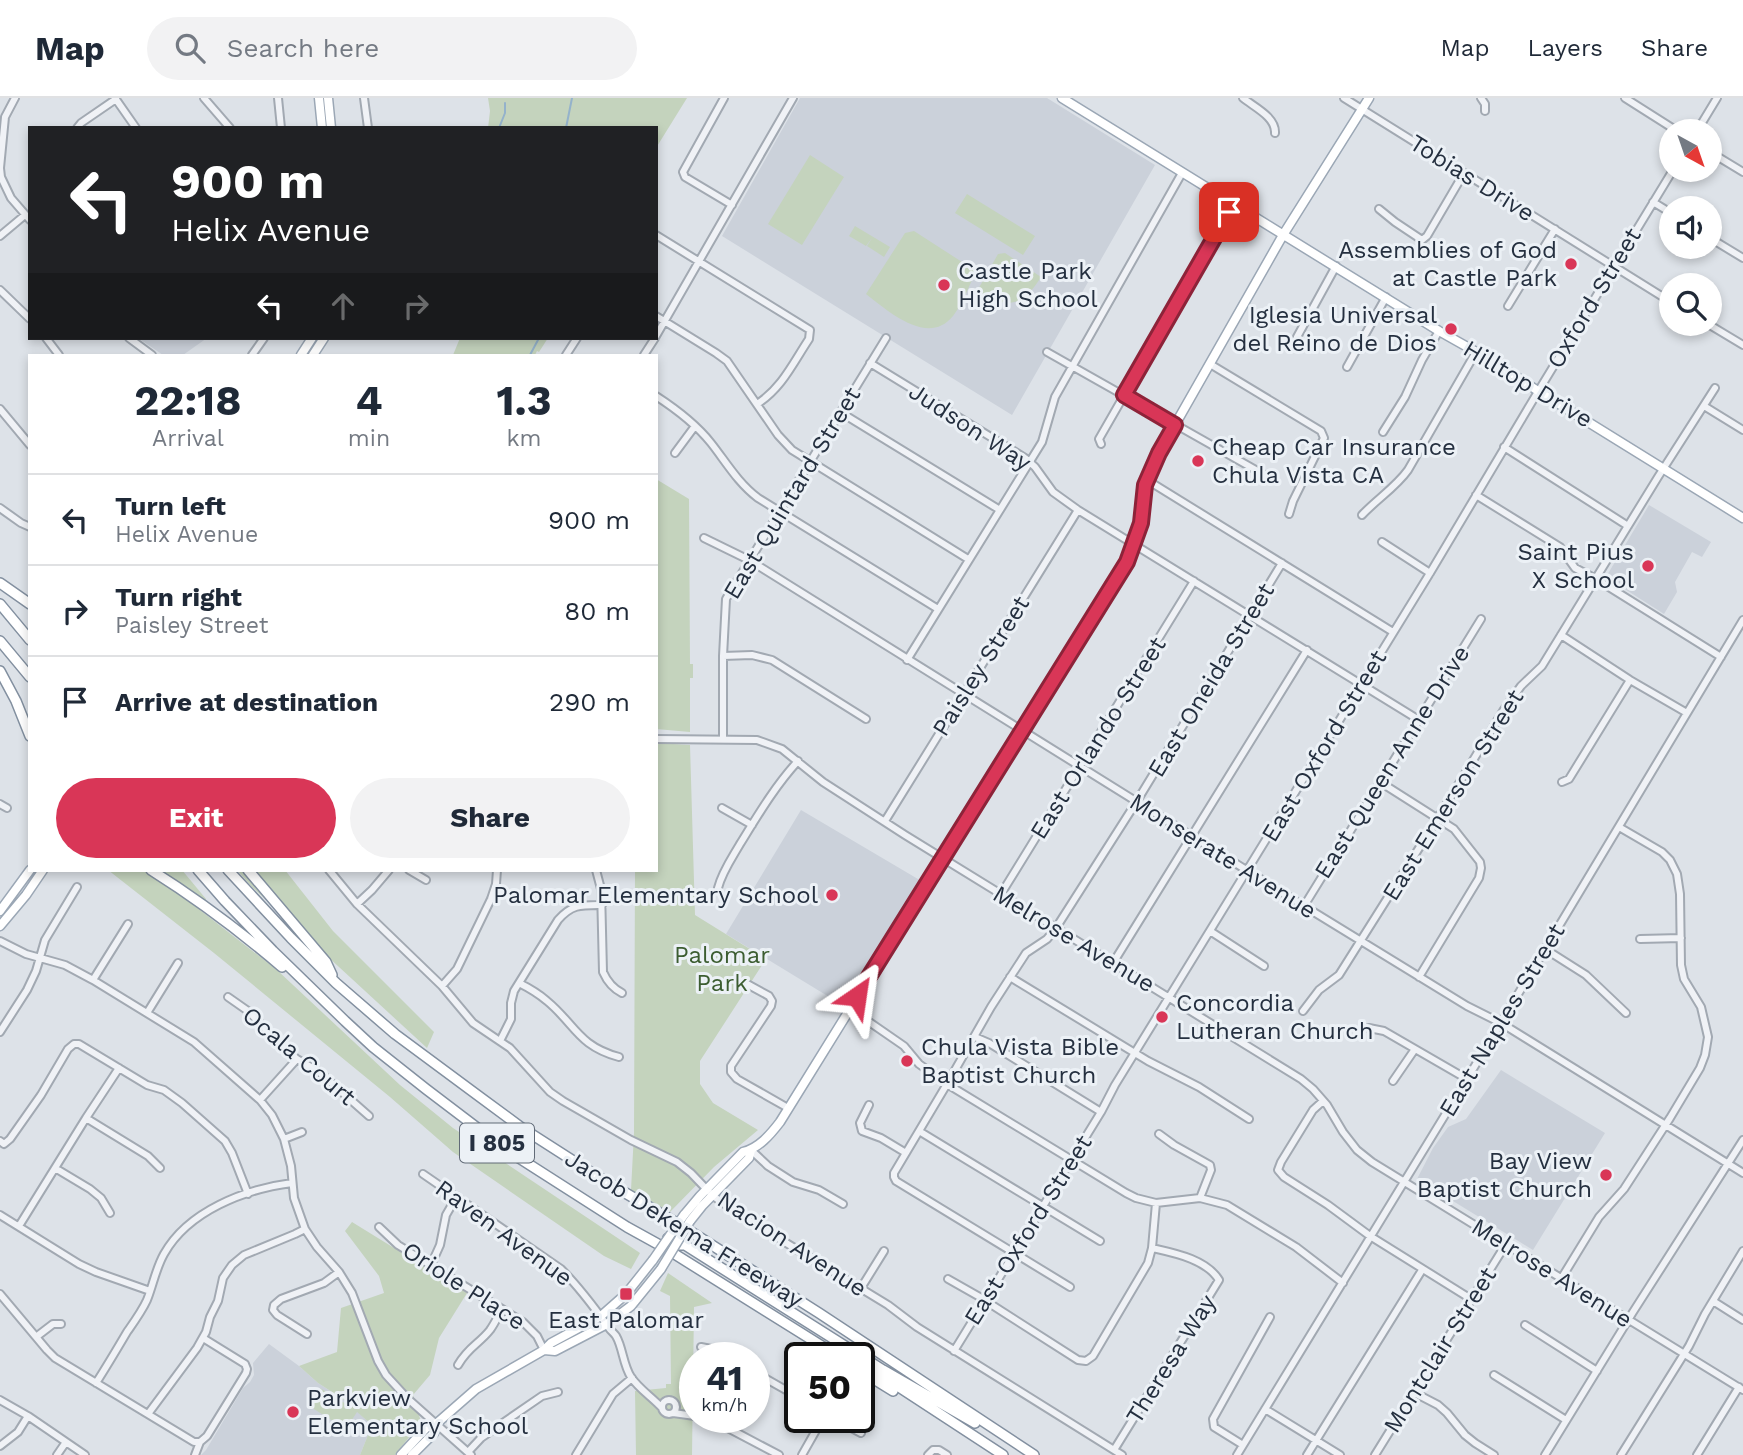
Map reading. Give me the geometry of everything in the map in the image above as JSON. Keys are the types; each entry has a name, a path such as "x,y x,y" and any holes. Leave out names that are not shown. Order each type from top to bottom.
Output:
{"highway":[{"path":"0,583 28,603"},
{"path":"0,604 28,638"},
{"path":"0,641 28,675"},
{"path":"0,671 28,731"},
{"path":"154,872 192,895 253,942 345,1021"},
{"name":"Jacob Dekema Freeway","path":"200,872 273,951 373,1047 505,1149 815,1342"},
{"name":"Jacob Dekema Freeway","path":"230,872 336,983 396,1034 522,1128 752,1270 1033,1455"},
{"path":"250,872 326,962 336,983"},
{"path":"674,1242 681,1251 1033,1455"},
{"path":"738,1284 827,1342"},
{"path":"875,1372 1003,1455"},
{"path":"875,1380 996,1455"}],"main road":[{"path":"319,98 322,126"},
{"path":"328,98 331,126"},
{"name":"Hilltop Drive","path":"1062,98 1743,518"},
{"path":"544,1350 555,1351 607,1325 631,1306 661,1269 687,1218 743,1152 751,1150 768,1138 788,1108 1127,562 1141,523 1147,480 1159,453 1283,235 1369,98"},
{"path":"0,911 29,872"},
{"path":"0,926 42,872"},
{"path":"401,1455 427,1427 436,1424 476,1389 601,1315 626,1294 653,1260 674,1242"},
{"path":"412,1455 434,1433 436,1424"}],"street":[{"path":"0,236 27,218 11,198 1,177 5,117 15,98"},
{"path":"204,98 228,126"},
{"path":"278,98 281,126"},
{"path":"364,98 368,126"},
{"path":"724,98 684,169 684,175 732,205"},
{"path":"658,334 793,98"},
{"path":"1243,98 1272,121 1276,128 1275,133"},
{"name":"Tobias Drive","path":"1344,98 1659,295"},
{"path":"1481,98 1485,111"},
{"path":"1704,119 1717,98"},
{"path":"79,126 116,99 135,126"},
{"path":"1630,99 1659,119"},
{"path":"1722,159 1743,172"},
{"path":"907,660 1030,462 1046,433 1055,397 1182,173"},
{"path":"1379,209 1422,240 1427,236 1464,173"},
{"name":"Oxford Street","path":"1538,391 1666,182"},
{"path":"1653,202 1659,206"},
{"path":"1101,443 1099,439 1234,204"},
{"path":"1508,306 1555,229"},
{"path":"658,236 810,330 809,339 778,388 757,404"},
{"path":"1722,245 1743,258"},
{"path":"1297,337 1336,266"},
{"path":"0,290 28,317"},
{"path":"1347,367 1386,297"},
{"path":"658,317 727,361 785,444 792,450 968,559"},
{"path":"1383,432 1405,397 1422,359 1439,331"},
{"path":"1722,332 1743,345"},
{"name":"East Quintard Street","path":"723,739 726,599 886,338"},
{"path":"48,340 58,354"},
{"path":"132,340 151,354"},
{"path":"1047,352 1270,478"},
{"path":"1362,515 1408,471 1476,352"},
{"name":"Judson Way","path":"870,363 1030,462 1053,492 1078,510 1419,720"},
{"path":"1210,365 1323,434 1324,438 1289,513"},
{"name":"East Emerson Street","path":"1303,1011 1317,993 1339,975 1510,700 1542,666 1715,388"},
{"name":"East Oxford Street","path":"954,1351 1430,573 1538,391"},
{"path":"658,397 695,426 741,483 758,498 938,609"},
{"path":"1704,406 1743,429"},
{"path":"0,409 28,443"},
{"path":"840,412 1000,510"},
{"path":"675,453 695,426"},
{"path":"1504,447 1628,526"},
{"path":"1147,480 1393,632"},
{"path":"1476,495 1560,547 1575,568 1721,657"},
{"path":"0,508 28,526"},
{"name":"Paisley Street","path":"885,821 1078,510"},
{"name":"Monserate Avenue","path":"704,538 749,561 1419,977 1501,1023 1743,1173"},
{"path":"1382,541 1430,573"},
{"name":"East Oneida Street","path":"1013,1254 896,1181 894,1173 1010,977 1026,953 1047,939 1056,928 1137,802 1282,563"},
{"name":"East Orlando Street","path":"1001,894 1194,581"},
{"name":"East Queen Anne Drive","path":"1304,906 1481,619"},
{"name":"East Naples Street","path":"1237,1455 1743,620"},
{"path":"1561,635 1687,713"},
{"path":"1113,963 1307,650"},
{"path":"723,656 752,655 772,660 866,719"},
{"path":"1562,782 1569,779 1630,680"},
{"name":"Melrose Avenue","path":"658,739 757,740 782,749 823,782 942,858 1301,1079 1323,1101 1357,1150 1373,1162 1741,1389"},
{"path":"718,888 720,876 773,791 798,761"},
{"path":"1380,782 1454,829 1480,862 1479,878 1472,892 1419,977"},
{"path":"722,808 752,825"},
{"path":"1561,1279 1599,1217 1624,1189 1666,1125 1700,1068 1708,1037 1701,1007 1684,979 1681,964 1679,877 1662,852 1619,827"},
{"name":"Nacion Avenue","path":"331,872 357,904 442,986 473,1024 517,1054 550,1092 631,1140 677,1162 742,1216 861,1288 954,1351 1122,1455"},
{"path":"357,904 387,872"},
{"path":"412,872 426,880"},
{"path":"442,986 457,969 491,899 497,872"},
{"path":"597,872 601,889 603,972 622,993"},
{"path":"0,1032 27,990 45,940 77,887"},
{"path":"500,1041 508,1026 514,991 558,920 576,906 602,905"},
{"path":"93,980 128,924"},
{"path":"1210,931 1264,965"},
{"path":"1640,939 1681,938"},
{"path":"0,941 18,951 65,965 147,1013 194,1042 260,1100 272,1115 284,1139 298,1212 305,1229 352,1293 378,1361 399,1390 470,1454 481,1438 542,1396 558,1392"},
{"path":"1545,949 1586,975 1626,1013"},
{"path":"147,1013 178,963"},
{"path":"1010,977 1250,1119"},
{"path":"519,983 548,1001 588,1043 598,1050 619,1057"},
{"path":"747,984 769,996 772,1001 731,1066 731,1072 737,1079 788,1108"},
{"name":"Ocala Court","path":"228,997 248,1011 286,1050 318,1071 369,1116"},
{"path":"849,1008 904,1046 919,1064 947,1084 1126,1193 1156,1203 1200,1198 1227,1205 1296,1247 1343,1283"},
{"path":"1369,1028 1384,1031 1467,1079"},
{"path":"975,1037 1101,1112"},
{"path":"2,1142 10,1139 41,1095 68,1049 79,1044 147,1086 164,1090 225,1141 248,1194"},
{"path":"1393,1081 1415,1049"},
{"path":"260,1100 297,1059"},
{"path":"19,1226 119,1068"},
{"path":"1323,1101 1313,1110 1278,1170 1284,1177 1370,1236 1471,1299"},
{"path":"869,1105 860,1123 862,1131 881,1138 906,1153"},
{"path":"86,1118 148,1156 160,1168"},
{"path":"919,1130 1100,1241"},
{"path":"284,1139 302,1132"},
{"path":"1159,1134 1210,1165 1211,1170 1200,1198"},
{"path":"1545,1455 1743,1140"},
{"path":"751,1150 768,1166 793,1182 819,1190 843,1204"},
{"path":"55,1168 101,1198 110,1213"},
{"name":"Raven Avenue","path":"423,1174 561,1269 576,1283 615,1335 632,1378 663,1405"},
{"path":"96,1383 147,1301 162,1258 184,1228 210,1210 248,1194 269,1186 292,1183"},
{"path":"431,1265 440,1245 446,1215 457,1196"},
{"path":"948,1279 1078,1360 1086,1361 1093,1356 1148,1263 1156,1203"},
{"path":"0,1215 85,1267 150,1291"},
{"name":"Oriole Place","path":"379,1227 398,1245 530,1329 544,1350"},
{"path":"148,1414 197,1348 218,1301 223,1278 232,1265 244,1255 305,1229"},
{"name":"Montclair Street","path":"1375,1455 1506,1244"},
{"name":"Theresa Way","path":"1114,1450 1219,1280 1209,1269 1181,1255 1152,1248"},
{"path":"861,1288 884,1251"},
{"path":"1621,1455 1743,1251"},
{"path":"1013,1254 1070,1287"},
{"path":"1307,1455 1422,1270"},
{"path":"307,1334 277,1315 274,1304 324,1283 339,1272"},
{"path":"0,1294 55,1358 194,1442 200,1442"},
{"path":"1713,1301 1743,1320"},
{"path":"458,1365 463,1356 489,1330 502,1309"},
{"path":"1243,1445 1214,1427 1213,1419 1270,1317"},
{"path":"36,1337 53,1324 61,1324"},
{"path":"1524,1325 1597,1371"},
{"path":"195,1455 200,1442 207,1436 247,1369 245,1364 202,1338"},
{"path":"1494,1375 1566,1420"},
{"path":"576,1455 613,1394 632,1378"},
{"path":"1697,1455 1741,1389"},
{"path":"1413,1392 1438,1405 1465,1435 1494,1455"},
{"path":"0,1400 85,1455"},
{"path":"675,1409 674,1402 670,1400 663,1405 666,1414 675,1409 679,1410"},
{"path":"1265,1409 1340,1455"},
{"path":"0,1446 18,1432 28,1416"},
{"path":"737,1433 779,1455"},
{"path":"802,1455 814,1433"},
{"path":"57,1455 66,1442"},
{"path":"928,1455 933,1450 939,1450 947,1455"}],"shaded area":[{"name":"Castle Park High School","path":"800,98 1047,98 1155,165 1012,415 722,236"},
{"path":"141,340 204,340 184,354 162,354"},
{"name":"Saint Pius X School","path":"1649,505 1711,542 1702,557 1692,552 1675,582 1677,592 1664,614 1606,577"},
{"name":"Palomar Elementary School","path":"801,810 923,882 844,1006 726,934"},
{"path":"1501,1070 1605,1133 1533,1250 1417,1179 1433,1148 1448,1127 1466,1119"},
{"name":"Parkview Elementary School","path":"269,1344 343,1399 372,1425 360,1455 201,1455 254,1375 253,1363"}],"green space":[{"path":"488,98 687,98 658,145 658,126 488,126"},
{"path":"810,155 844,177 802,245 768,224"},
{"path":"967,194 1035,236 1023,255 955,213"},
{"path":"855,226 890,247 884,257 867,246 872,238 866,246 849,236"},
{"path":"914,231 976,271 953,316 943,325 932,328 908,323 866,294 905,233"},
{"path":"1005,253 1041,277 1027,295 1020,300 1005,303 976,293 998,254"},
{"path":"459,340 547,340 536,354 453,354"},
{"path":"658,480 689,499 690,664 693,664 693,678 690,678 690,732 658,729"},
{"name":"Palomar Park","path":"658,743 690,745 695,915 766,959 700,1061 700,1084 713,1103 758,1130 714,1167 670,1212 631,1190 634,1133 635,872 658,872"},
{"path":"111,872 184,872 206,899 200,910 277,970 400,1085 453,1128 640,1253 631,1269 604,1256 453,1152 214,953"},
{"path":"239,872 287,872 333,931 434,1032 427,1048"},
{"path":"352,1222 467,1293 439,1338 430,1375 413,1395 421,1422 395,1455 360,1455 372,1425 357,1412 346,1429 309,1406 320,1388 351,1407 299,1366 337,1352 341,1308 384,1293 379,1276 345,1231"},
{"path":"668,1273 712,1303 694,1307 694,1342 679,1342 679,1433 692,1433 692,1455 636,1455 635,1391 666,1388 666,1384 671,1384 670,1296 660,1291"}],"waterway":[{"path":"566,126 572,98"},
{"path":"500,126 505,113 505,103"},
{"path":"531,354 538,340"}],"place":[{"name":"Assemblies of God at Castle Park","path":"1571,264"},
{"name":"Castle Park High School","path":"944,285"},
{"name":"Iglesia Universal del Reino de Dios","path":"1451,329"},
{"name":"Cheap Car Insurance Chula Vista CA","path":"1198,461"},
{"name":"Saint Pius X School","path":"1648,566"},
{"name":"Palomar Elementary School","path":"832,895"},
{"name":"Concordia Lutheran Church","path":"1162,1017"},
{"name":"Chula Vista Bible Baptist Church","path":"907,1061"},
{"name":"Bay View Baptist Church","path":"1606,1175"},
{"name":"East Palomar","path":"626,1294"},
{"name":"Parkview Elementary School","path":"293,1412"}],"route":[{"path":"857,996 1127,562 1141,523 1145,485 1175,425 1124,395 1229,212"}]}
